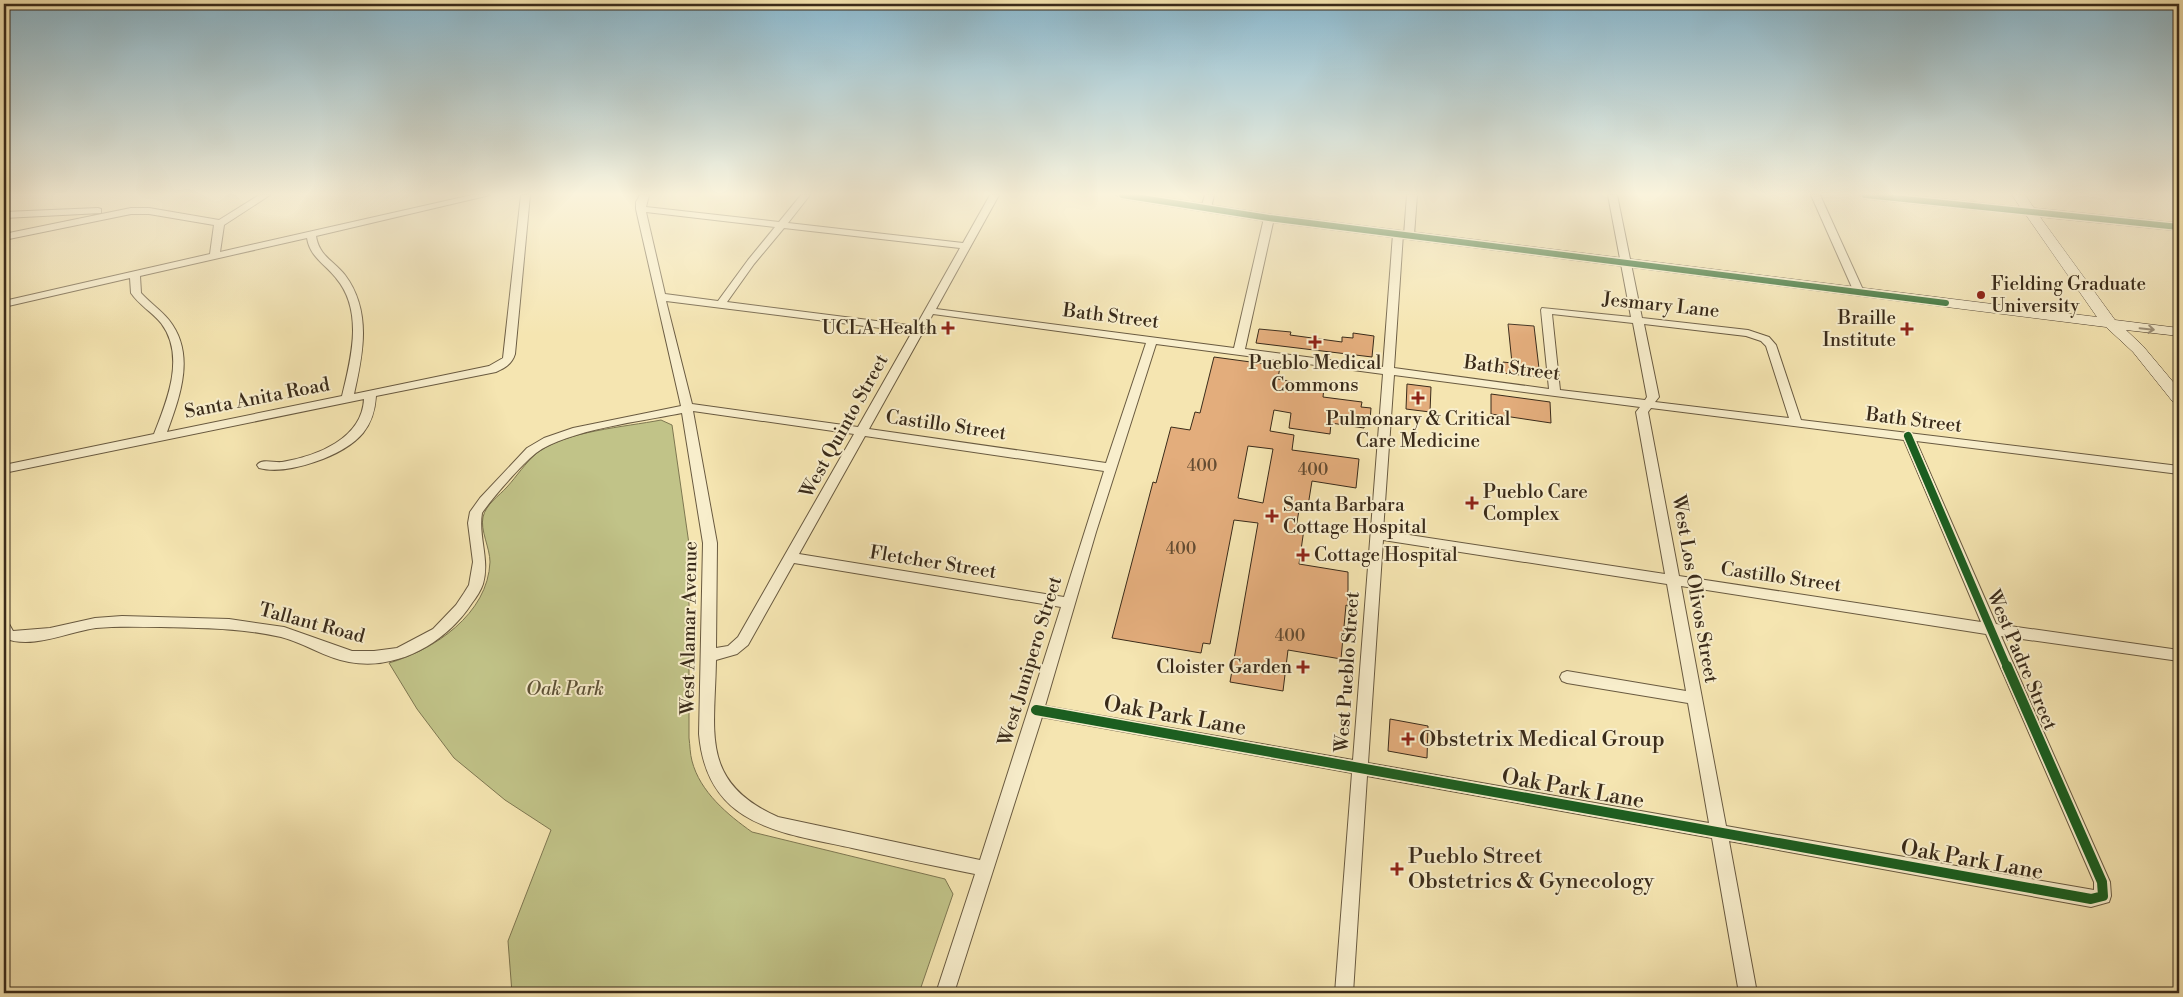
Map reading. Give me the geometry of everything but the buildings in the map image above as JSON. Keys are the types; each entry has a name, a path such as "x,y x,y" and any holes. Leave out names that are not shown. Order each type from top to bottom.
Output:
{"street":[{"path":"214,256 216,242"},
{"path":"4,304 281,242"},
{"path":"312,242 316,253 341,277 355,307 359,342 347,399"},
{"name":"Santa Anita Road","path":"4,469 495,368 505,363 510,354 521,242"},
{"name":"West Alamar Avenue","path":"648,242 687,408 710,543 708,715 705,734 707,752 720,784 740,806 756,816 776,824 984,869"},
{"path":"721,304 769,242"},
{"path":"927,242 966,246"},
{"name":"West Quinto Street","path":"708,656 732,650 739,646 791,558 969,242"},
{"path":"1239,351 1264,242"},
{"name":"West Pueblo Street","path":"1344,993 1389,371 1402,242"},
{"path":"1455,242 2179,332"},
{"name":"West Los Olivos Street","path":"1622,242 1653,397 1642,412 1748,993"},
{"path":"1836,242 1859,292"},
{"path":"2050,242 2103,316 2138,349 2178,397"},
{"path":"135,275 136,293 165,322 173,334 179,356 177,376 159,437"},
{"path":"661,297 920,330"},
{"name":"Jesmary Lane","path":"1555,393 1546,310 1748,333 1765,339 1771,346 1796,422"},
{"name":"Bath Street","path":"930,311 1555,393 2179,470"},
{"name":"West Junipero Street","path":"945,993 1152,341"},
{"path":"263,465 284,465 316,456 351,439 362,427 368,415 371,404 370,395"},
{"name":"Castillo Street","path":"687,408 700,407 1111,468"},
{"name":"Tallant Road","path":"4,629 9,635 19,637 50,633 95,623 122,621 230,624 284,632 342,655 352,657 374,657 399,653 416,646 438,633 451,621 469,597 476,585 480,562 474,523 476,512 531,451 548,441 577,431 687,408"},
{"name":"West Padre Street","path":"1908,436 2102,882 2103,896"},
{"name":"Castillo Street","path":"1378,536 1991,629 2179,655"},
{"name":"Fletcher Street","path":"791,558 1069,603"},
{"path":"1567,677 1694,698"},
{"name":"Oak Park Lane","path":"1036,710 2091,899 2103,896"}],"green space":[{"name":"Oak Park","path":"661,420 672,425 689,544 689,738 691,758 696,772 701,783 716,802 752,832 945,879 953,894 919,993 512,993 508,941 551,830 505,800 454,758 417,709 389,663 423,649 440,639 456,627 480,598 487,581 490,562 482,522 483,517 490,504 537,453 563,440 579,435"}],"cycle path":[{"path":"1456,242 1946,303"},
{"path":"1036,710 2091,899 2103,896 2102,882 2044,753 1908,436"}],"place":[{"name":"Fielding Graduate University","path":"1981,295"},
{"name":"UCLA Health","path":"948,328"},
{"name":"Braille Institute","path":"1907,329"},
{"name":"Pueblo Medical Commons","path":"1315,342"},
{"name":"Pulmonary & Critical Care Medicine","path":"1418,398"},
{"name":"Pueblo Care Complex","path":"1472,503"},
{"name":"Santa Barbara Cottage Hospital","path":"1272,516"},
{"name":"Cottage Hospital","path":"1303,555"},
{"name":"Cloister Garden","path":"1303,667"},
{"name":"Obstetrix Medical Group","path":"1408,739"},
{"name":"Pueblo Street Obstetrics & Gynecology","path":"1397,869"}]}
